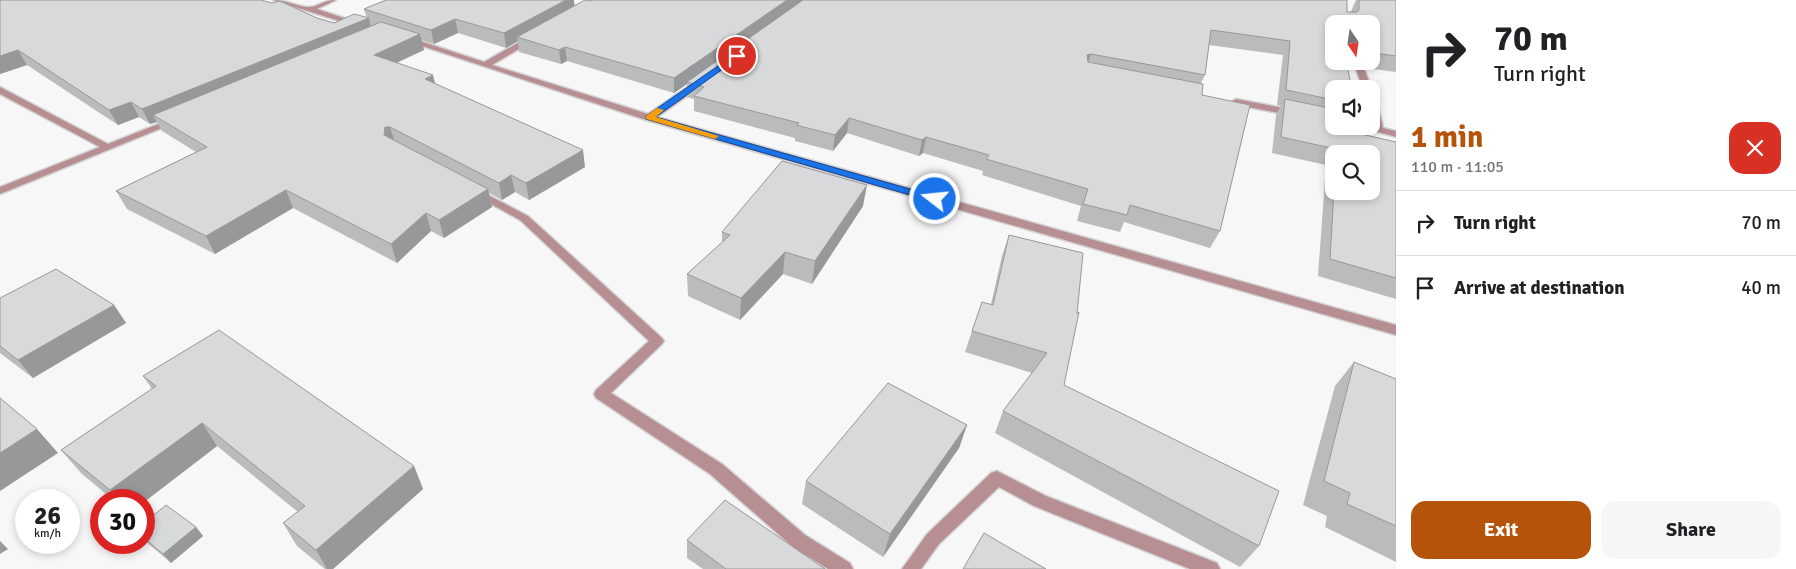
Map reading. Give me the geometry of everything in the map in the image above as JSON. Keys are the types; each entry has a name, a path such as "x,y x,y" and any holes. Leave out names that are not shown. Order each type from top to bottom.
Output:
{"street":[{"path":"277,0 366,26"},
{"path":"308,10 332,0"},
{"path":"485,65 537,36"},
{"path":"403,38 649,118 1396,330"},
{"path":"649,118 705,79"},
{"path":"0,90 108,148"},
{"path":"1229,101 1305,116"},
{"path":"0,191 182,117"},
{"path":"1380,130 1396,134"},
{"path":"463,185 524,218 656,340 601,394 716,469 799,541 844,569"},
{"path":"911,569 933,539 997,478 1040,502 1211,569"}],"building":[{"path":"0,0 261,0 272,3 280,1 317,18 334,23 354,14 369,18 142,109 131,102 109,110 18,50 0,56"},
{"path":"386,0 566,0 504,33 455,19 431,30 364,9"},
{"path":"585,0 787,0 674,78 565,47 559,50 517,37"},
{"path":"803,0 1347,0 1347,12 1357,12 1359,10 1359,0 1396,0 1396,56 1380,54 1380,15 1325,15 1325,70 1348,70 1350,80 1325,80 1325,98 1286,90 1290,41 1211,30 1205,75 1091,54 1087,55 1088,62 1203,84 1202,95 1250,105 1220,231 1130,205 1127,215 1083,204 1088,189 986,159 989,155 926,137 922,140 849,118 835,135 796,125 799,123 694,96 704,87 687,82"},
{"path":"381,22 420,34 374,55 433,75 425,79 583,150 526,183 511,175 499,183 390,127 385,127 384,135 488,189 439,220 426,213 391,244 286,190 206,236 116,191 207,147 153,115"},
{"path":"1285,99 1325,107 1325,135 1365,135 1396,142 1396,278 1330,259 1333,200 1380,200 1380,145 1325,145 1325,147 1281,137"},
{"path":"782,161 867,185 815,261 785,252 741,298 687,274 730,235 722,232"},
{"path":"1009,235 1083,253 1077,314 1079,312 1064,385 1279,491 1259,546 1003,411 1047,353 972,331 982,302 993,305"},
{"path":"56,269 114,305 18,360 0,346 0,298"},
{"path":"219,330 414,466 316,550 283,523 305,506 202,423 111,489 109,489 61,450 156,386 143,376"},
{"path":"1354,362 1396,379 1396,526 1347,504 1350,493 1324,481"},
{"path":"888,383 967,425 890,534 806,481"},
{"path":"0,398 37,429 0,453"},
{"path":"725,500 825,569 726,569 687,540"},
{"path":"166,505 196,527 163,554 155,547 155,514"},
{"path":"984,533 1046,569 963,569"}],"slow traffic":[{"path":"660,110 649,118 715,136"}],"route":[{"path":"737,56 649,118 935,199"}]}
